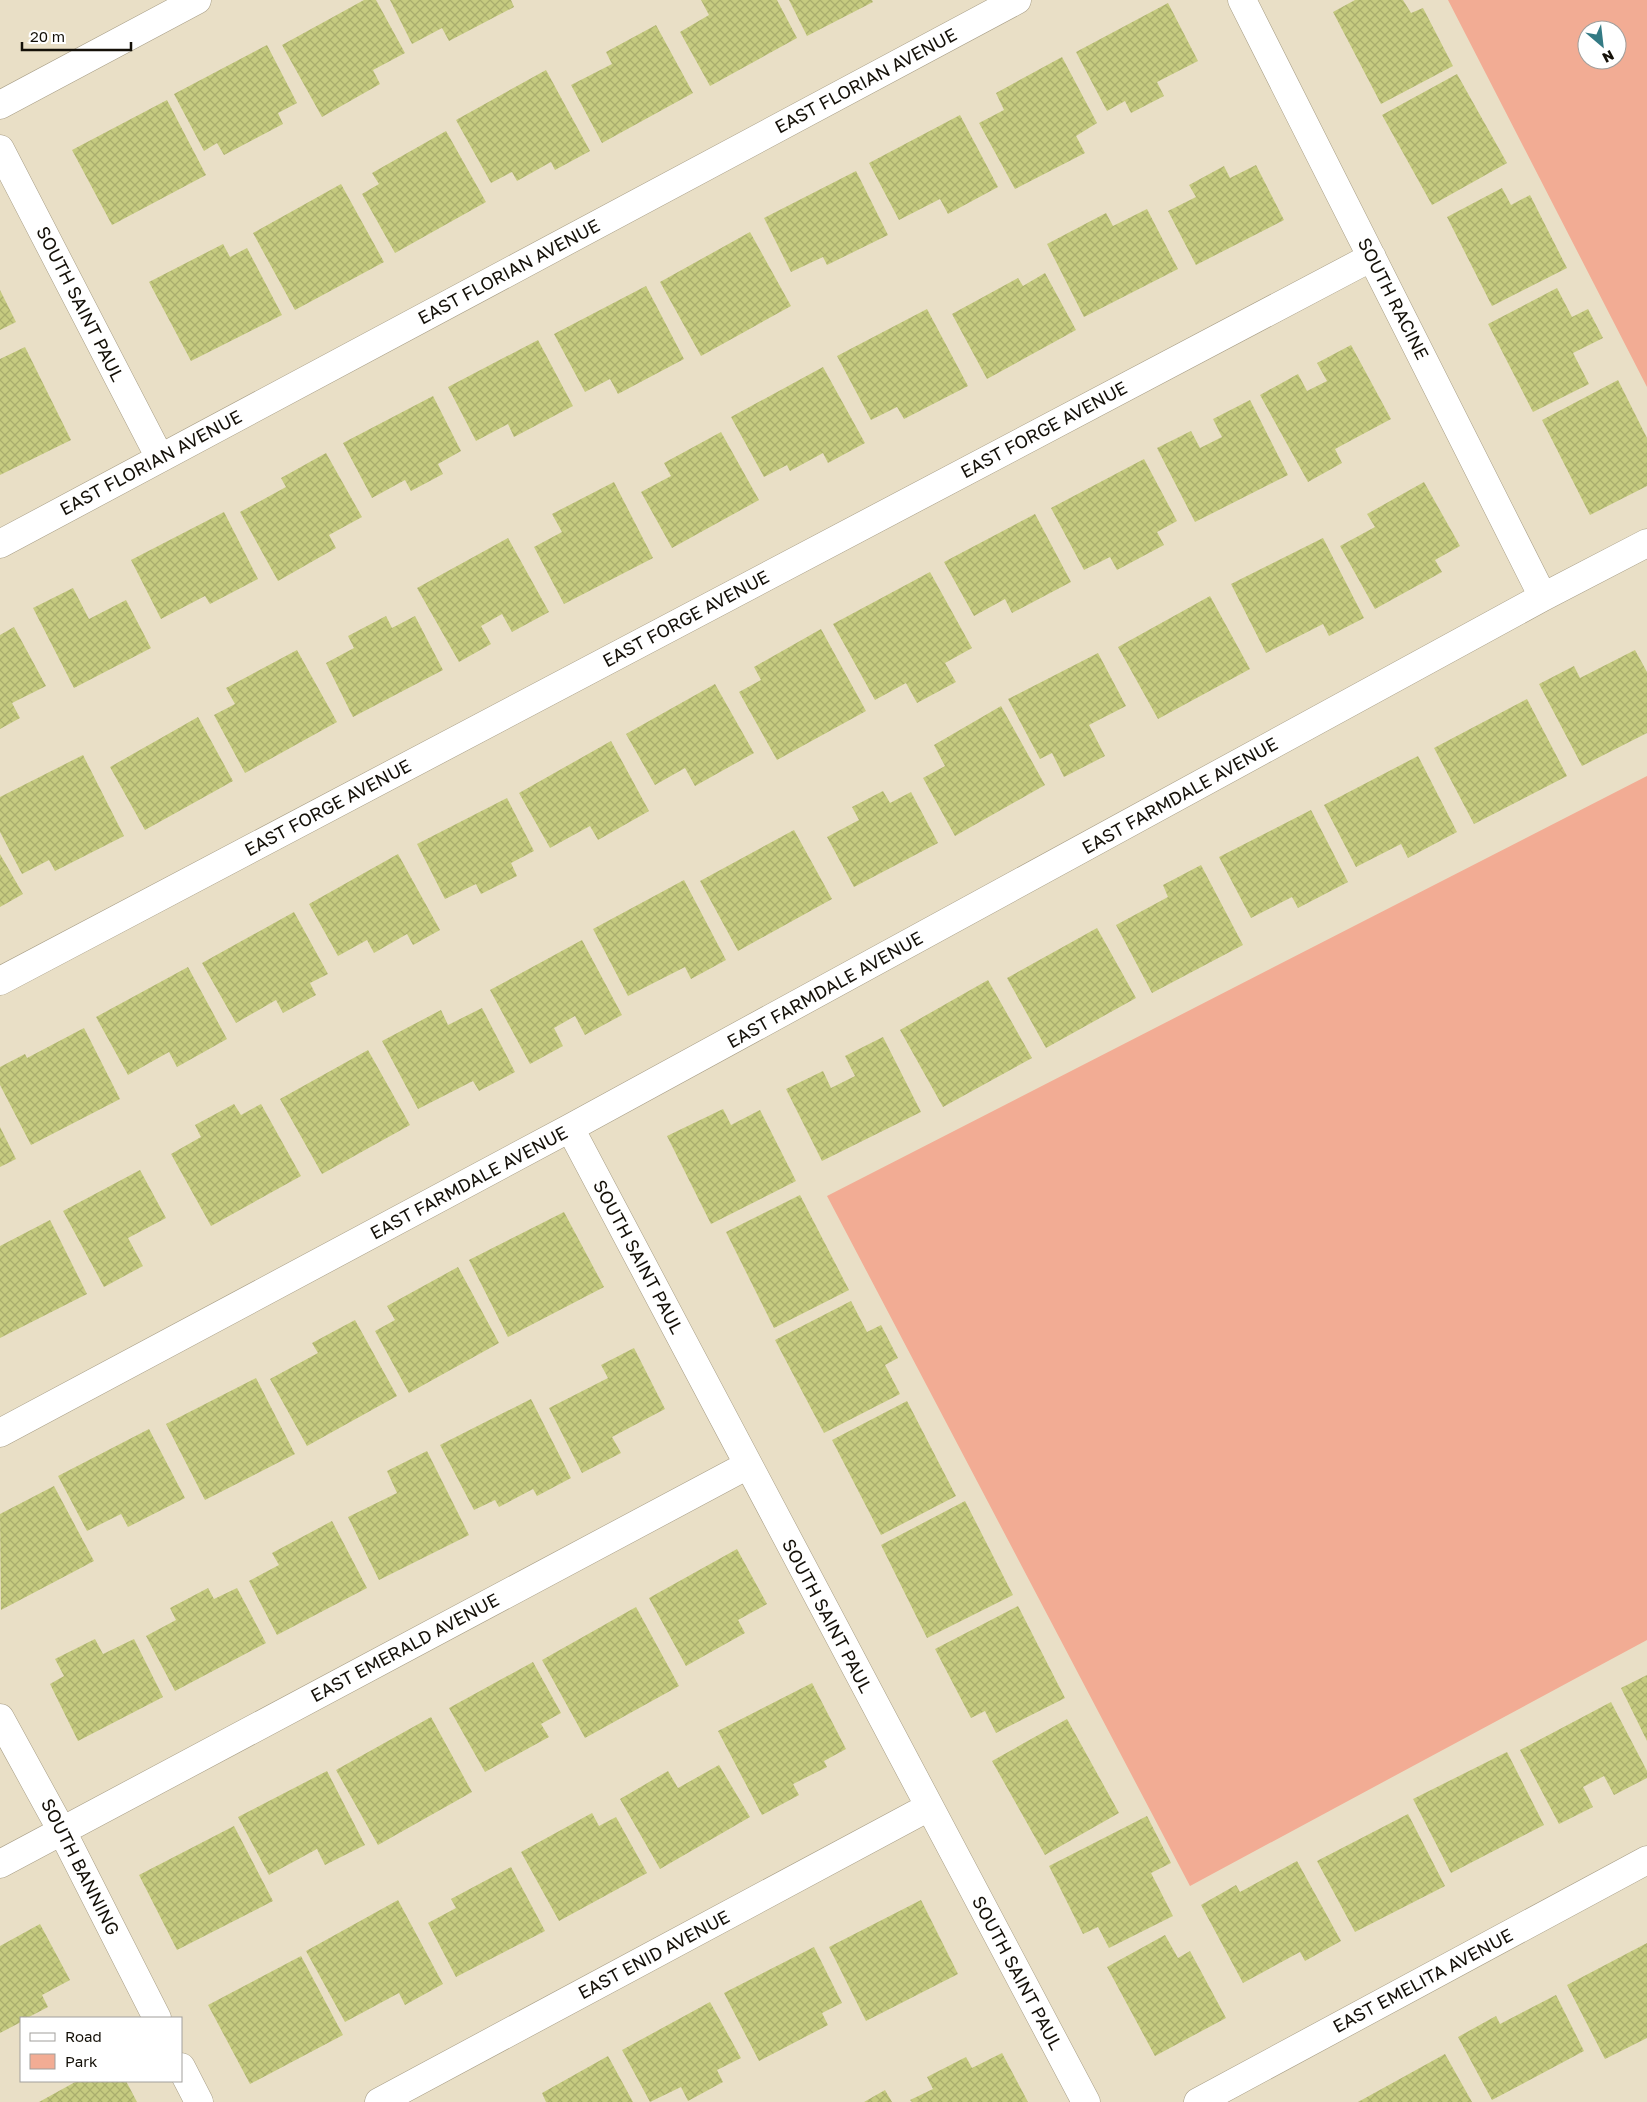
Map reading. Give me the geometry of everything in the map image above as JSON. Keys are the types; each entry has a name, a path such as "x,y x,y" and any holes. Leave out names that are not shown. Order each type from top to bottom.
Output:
{"street":[{"path":"0,105 197,0"},
{"name":"EAST FLORIAN AVENUE","path":"0,544 1017,0"},
{"name":"SOUTH RACINE","path":"1242,0 1543,597"},
{"name":"SOUTH SAINT PAUL","path":"0,149 160,458"},
{"name":"EAST FORGE AVENUE","path":"0,981 1372,257"},
{"name":"EAST FARMDALE AVENUE","path":"0,1433 570,1128 1647,542"},
{"name":"SOUTH SAINT PAUL","path":"570,1128 1086,2102"},
{"name":"EAST EMERALD AVENUE","path":"0,1864 748,1465"},
{"name":"SOUTH BANNING","path":"0,1718 62,1830 156,2017"},
{"name":"EAST ENID AVENUE","path":"379,2102 929,1807"},
{"name":"EAST EMELITA AVENUE","path":"1198,2102 1647,1860"},
{"path":"182,2069 199,2102"}],"green space":[{"path":"1448,0 1647,0 1647,387"},
{"path":"1647,776 1647,1640 1190,1886 827,1196"}],"building":[{"path":"364,0 376,0 405,53 373,70 380,84 322,117 282,45"},
{"path":"390,0 511,0 514,7 449,41 442,28 412,44"},
{"path":"701,0 777,0 797,38 710,86 680,32 709,15"},
{"path":"789,0 872,0 873,2 807,36"},
{"path":"1355,0 1403,0 1411,13 1423,8 1453,66 1381,104 1333,12"},
{"path":"1168,3 1198,61 1157,82 1164,96 1131,113 1125,101 1107,111 1076,52"},
{"path":"656,25 693,93 602,143 571,85 612,64 606,52"},
{"path":"267,45 297,103 278,113 283,124 224,155 217,143 204,151 174,94"},
{"path":"1062,57 1097,123 1076,136 1085,153 1015,189 979,123 1004,110 996,93"},
{"path":"546,70 590,151 555,170 551,162 517,181 512,172 491,183 456,120"},
{"path":"1457,74 1507,163 1432,205 1382,115"},
{"path":"167,100 206,175 112,225 72,150"},
{"path":"960,115 998,187 948,214 940,199 899,220 869,163"},
{"path":"446,131 486,202 395,253 362,194 379,184 372,173"},
{"path":"1256,165 1284,220 1196,265 1168,211 1196,197 1189,185 1224,166 1230,178"},
{"path":"856,171 888,235 827,265 823,257 791,272 764,218"},
{"path":"341,184 384,262 295,310 253,233"},
{"path":"1502,188 1511,205 1530,195 1567,268 1492,306 1447,217"},
{"path":"1147,209 1178,269 1084,317 1047,244 1106,213 1113,226"},
{"path":"750,232 791,306 701,356 660,282"},
{"path":"223,244 230,257 247,248 282,315 191,361 149,282"},
{"path":"1045,273 1076,330 987,379 952,314 1018,278 1023,286"},
{"path":"646,286 684,359 618,394 610,379 585,392 554,334"},
{"path":"1557,288 1572,317 1588,309 1603,338 1573,353 1589,384 1533,412 1488,324"},
{"path":"0,290 16,322 0,330"},
{"path":"927,309 968,386 904,419 897,407 871,420 837,356"},
{"path":"538,340 573,406 514,437 508,424 476,441 448,387"},
{"path":"1351,345 1391,419 1335,449 1342,463 1308,482 1260,395 1298,374 1307,391 1327,381 1317,363"},
{"path":"25,347 71,440 0,475 0,359"},
{"path":"823,367 865,443 828,463 823,453 790,471 787,465 764,477 731,417"},
{"path":"1618,380 1647,438 1647,486 1590,515 1542,420"},
{"path":"433,396 461,451 438,464 443,474 411,491 405,480 372,498 343,443"},
{"path":"1250,400 1288,475 1195,522 1157,448 1191,431 1200,448 1222,437 1213,419"},
{"path":"721,432 759,500 672,548 641,492 671,476 664,463"},
{"path":"326,453 362,517 329,535 336,548 278,581 240,512 286,487 281,478"},
{"path":"1144,459 1177,521 1157,532 1164,545 1117,570 1110,557 1084,570 1051,508"},
{"path":"614,482 653,558 564,604 534,547 562,532 552,514"},
{"path":"1424,482 1460,546 1435,560 1442,572 1375,609 1340,546 1375,527 1367,514"},
{"path":"224,512 258,579 210,604 205,596 161,619 131,560"},
{"path":"1035,514 1071,582 1012,613 1005,599 974,616 944,562"},
{"path":"508,538 549,612 512,632 502,614 481,626 491,644 459,662 417,588"},
{"path":"1323,538 1364,618 1329,636 1323,624 1266,653 1231,584"},
{"path":"930,572 972,648 945,663 956,682 917,703 906,683 875,700 833,624"},
{"path":"73,588 89,619 126,600 151,648 74,688 33,608"},
{"path":"1210,596 1250,669 1158,719 1118,647"},
{"path":"386,616 392,628 415,616 443,670 353,717 326,663 354,648 348,636"},
{"path":"14,627 46,686 12,703 20,718 0,729 0,635"},
{"path":"821,629 866,711 777,760 739,692 761,680 754,667"},
{"path":"297,650 337,722 245,773 214,715 235,704 226,688"},
{"path":"1635,650 1647,672 1647,733 1582,766 1539,684 1574,666 1580,678"},
{"path":"1098,653 1126,706 1089,725 1105,756 1064,777 1052,753 1040,759 1008,699"},
{"path":"715,684 754,753 695,786 685,768 655,785 626,734"},
{"path":"1527,699 1567,776 1474,824 1434,748"},
{"path":"1001,706 1045,785 955,836 923,778 945,766 934,745"},
{"path":"198,717 233,781 145,830 110,767"},
{"path":"611,741 649,811 598,840 590,826 550,848 519,793"},
{"path":"83,755 124,836 55,871 49,860 22,874 0,832 0,797"},
{"path":"1418,756 1457,832 1408,858 1401,844 1356,867 1324,805"},
{"path":"883,791 890,803 911,792 938,843 854,887 827,837 859,820 852,807"},
{"path":"507,798 534,851 511,863 517,876 481,894 476,884 445,899 417,844"},
{"path":"1311,810 1348,882 1298,908 1292,897 1251,918 1219,857"},
{"path":"794,830 832,899 738,951 700,881"},
{"path":"0,854 23,894 0,907"},
{"path":"398,854 440,930 413,945 407,934 374,953 367,940 338,956 309,904"},
{"path":"1201,865 1243,945 1152,993 1116,925 1168,897 1163,885"},
{"path":"684,880 726,960 691,979 685,967 628,996 593,929"},
{"path":"294,912 328,974 310,983 316,995 283,1013 276,1000 236,1023 202,963"},
{"path":"1097,928 1136,998 1046,1048 1007,978"},
{"path":"582,940 622,1015 585,1035 575,1016 554,1028 563,1046 530,1064 490,990"},
{"path":"188,967 227,1039 177,1067 169,1052 128,1075 96,1017"},
{"path":"988,980 1032,1058 943,1107 900,1030"},
{"path":"482,1008 515,1072 479,1091 473,1081 418,1109 382,1041 441,1010 448,1025"},
{"path":"84,1028 120,1099 31,1145 0,1085 0,1067 25,1054 27,1058"},
{"path":"883,1037 921,1112 822,1161 786,1089 823,1071 831,1088 855,1076 845,1056"},
{"path":"368,1050 410,1125 322,1174 280,1099"},
{"path":"234,1104 241,1115 261,1104 301,1176 211,1226 171,1154 201,1137 195,1125"},
{"path":"723,1109 731,1125 760,1110 796,1181 711,1224 667,1136"},
{"path":"0,1127 16,1159 0,1167"},
{"path":"140,1170 166,1218 128,1238 143,1266 104,1287 63,1211"},
{"path":"800,1195 849,1290 774,1328 726,1232"},
{"path":"564,1212 604,1287 508,1337 469,1260"},
{"path":"50,1220 87,1294 0,1338 0,1246"},
{"path":"458,1267 499,1343 409,1393 375,1331 395,1320 387,1306"},
{"path":"851,1301 867,1332 881,1325 898,1358 885,1365 900,1394 824,1433 775,1340"},
{"path":"355,1320 397,1396 307,1446 270,1379 318,1353 312,1343"},
{"path":"634,1348 665,1409 612,1437 621,1453 582,1473 549,1408 608,1378 601,1365"},
{"path":"256,1378 295,1454 205,1500 166,1424"},
{"path":"531,1399 571,1478 537,1496 533,1489 499,1507 495,1500 474,1510 440,1445"},
{"path":"907,1401 956,1496 881,1535 832,1440"},
{"path":"149,1429 185,1498 128,1527 121,1514 87,1531 58,1476"},
{"path":"427,1451 469,1535 379,1580 348,1517 397,1493 387,1471"},
{"path":"54,1486 94,1561 1,1610 0,1514"},
{"path":"965,1501 1013,1595 927,1638 881,1545"},
{"path":"332,1521 367,1588 277,1635 249,1581 279,1565 272,1553"},
{"path":"737,1549 767,1604 738,1620 745,1633 686,1666 649,1598"},
{"path":"208,1588 214,1599 237,1588 266,1643 175,1691 146,1636 176,1620 170,1608"},
{"path":"1018,1606 1065,1698 996,1733 985,1711 971,1718 935,1649"},
{"path":"636,1607 679,1686 585,1738 542,1660"},
{"path":"95,1639 103,1654 134,1639 163,1697 78,1741 50,1684 64,1676 55,1659"},
{"path":"533,1662 561,1713 541,1724 549,1737 485,1772 449,1708"},
{"path":"1647,1675 1647,1741 1621,1688"},
{"path":"812,1683 846,1749 824,1761 827,1767 793,1784 799,1795 762,1815 718,1731"},
{"path":"1611,1702 1647,1771 1647,1778 1614,1795 1604,1776 1583,1787 1593,1807 1559,1824 1520,1750"},
{"path":"431,1717 472,1792 378,1845 336,1770"},
{"path":"1067,1719 1119,1813 1045,1855 992,1761"},
{"path":"1507,1752 1544,1825 1451,1873 1413,1799"},
{"path":"719,1765 750,1817 660,1869 620,1799 668,1771 678,1788"},
{"path":"327,1771 365,1845 325,1865 317,1849 269,1875 238,1817"},
{"path":"592,1813 599,1826 616,1817 647,1873 559,1921 521,1852"},
{"path":"1408,1814 1445,1886 1355,1932 1317,1861"},
{"path":"1147,1816 1171,1863 1151,1873 1173,1916 1109,1948 1098,1927 1083,1934 1049,1866"},
{"path":"234,1826 273,1901 177,1950 139,1875"},
{"path":"1297,1861 1341,1941 1305,1961 1300,1952 1243,1983 1201,1905 1236,1885 1240,1892"},
{"path":"511,1867 545,1931 456,1977 428,1923 456,1908 451,1899"},
{"path":"398,1900 443,1984 405,2005 399,1993 345,2022 306,1951"},
{"path":"921,1900 958,1974 866,2021 829,1947"},
{"path":"40,1924 70,1980 42,1995 48,2007 29,2017 20,2017 20,2023 0,2033 0,1946"},
{"path":"1165,1935 1178,1958 1190,1951 1226,2018 1155,2056 1107,1967"},
{"path":"1647,1943 1647,2038 1605,2059 1567,1985"},
{"path":"814,1947 842,2003 822,2013 828,2025 759,2061 724,1993"},
{"path":"301,1956 343,2035 250,2084 208,2005"},
{"path":"1556,1995 1584,2051 1492,2100 1458,2037 1496,2016 1500,2024"},
{"path":"710,2002 741,2058 717,2070 723,2082 688,2101 681,2087 650,2102 622,2050"},
{"path":"1002,2053 1028,2102 912,2102 910,2100 933,2089 927,2077 966,2057 972,2068"},
{"path":"1445,2054 1472,2102 1358,2102"},
{"path":"608,2056 633,2102 546,2102 542,2093"},
{"path":"75,2082 127,2082 137,2102 39,2102"},
{"path":"885,2090 892,2102 864,2102"}]}
